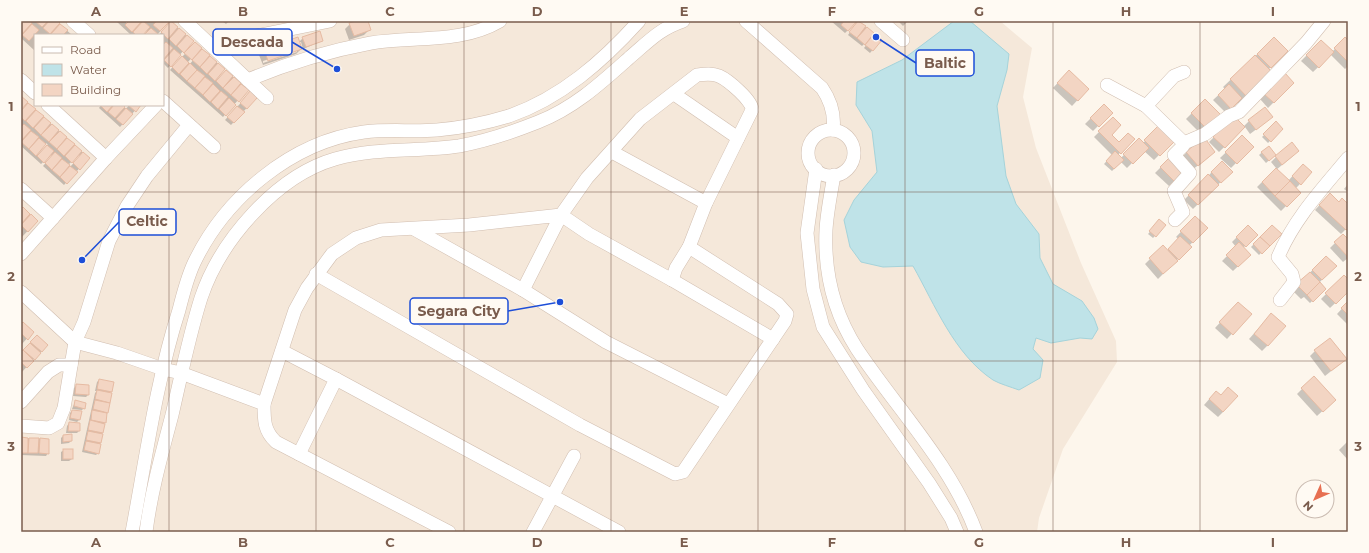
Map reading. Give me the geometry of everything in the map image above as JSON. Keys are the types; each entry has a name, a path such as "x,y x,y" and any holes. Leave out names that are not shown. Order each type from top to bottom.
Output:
{"street":[{"path":"73,21 88,34"},
{"path":"185,21 267,98"},
{"path":"212,45 294,25 330,21"},
{"path":"248,80 324,53 373,43 451,37 484,30 500,21"},
{"path":"132,532 163,369 173,327 194,264 233,205 257,182 284,162 309,148 342,136 387,130 437,130 474,125 510,115 553,96 592,68 620,43 639,21"},
{"path":"146,532 150,508 181,373 202,297 217,265 236,236 255,212 276,192 302,173 334,159 370,152 458,146 499,136 540,122 580,101 665,27 683,21"},
{"path":"746,21 822,88 830,100 835,119 833,130"},
{"path":"881,21 903,40"},
{"path":"1175,220 1183,212 1174,191 1190,174 1174,155 1184,146 1184,143 1205,134 1229,116 1239,112 1306,43 1324,21"},
{"path":"1146,106 1174,76 1184,72"},
{"path":"524,290 561,215 587,178 612,152 640,119 697,75 709,73 720,77 750,102 752,110 706,204 689,247 676,268 672,280"},
{"path":"21,80 34,92"},
{"path":"1107,84 1146,106 1184,143"},
{"path":"674,94 738,138"},
{"path":"164,102 214,147"},
{"path":"49,106 106,158"},
{"path":"21,254 106,158 155,106"},
{"path":"21,426 49,428 58,423 64,408 75,342 84,322 109,241 127,206 147,176 189,125"},
{"path":"827,130 833,130 845,135 850,140 854,152 850,165 840,174 834,175 827,175 816,169 810,159 809,147 816,136 827,130"},
{"path":"612,152 706,204"},
{"path":"1280,300 1294,282 1292,274 1278,257 1285,240 1316,197 1348,158"},
{"path":"816,169 807,233 813,289 823,327 864,390 929,483 951,518 957,532"},
{"path":"834,175 826,230 828,275 836,308 847,334 936,458 960,496 976,532"},
{"path":"21,189 53,218"},
{"path":"449,532 276,442 269,435 264,420 264,404 296,310 316,274 332,254 356,238 381,230 469,225 561,215 589,234 773,339"},
{"path":"414,229 524,290 606,342 728,404"},
{"path":"316,274 580,425 675,474 683,472 785,321 787,314 785,311 689,247"},
{"path":"21,292 75,342 117,352 163,369 181,373 264,404"},
{"path":"282,350 619,532"},
{"path":"21,402 48,372 59,366 71,365"},
{"path":"299,454 336,379"},
{"path":"533,532 574,456"}],"shaded area":[{"path":"21,21 1000,21 1032,48 1023,97 1036,148 1081,263 1116,341 1117,362 1063,449 1039,518 1037,532 21,532"}],"water":[{"path":"954,21 970,21 1009,54 1007,70 997,106 1006,176 1016,204 1039,234 1040,258 1053,284 1082,301 1094,318 1098,329 1092,339 1080,338 1051,343 1036,338 1033,349 1043,360 1040,378 1019,390 993,380 967,357 947,328 913,266 883,267 861,262 850,247 844,220 854,200 877,172 872,131 856,105 857,82 902,60"}],"building":[{"path":"21,21 30,21 32,23 22,34"},
{"path":"35,21 48,21 42,27"},
{"path":"49,21 58,21 60,23 50,34 43,28"},
{"path":"129,21 142,21 132,32 125,25"},
{"path":"143,21 150,27 144,34 135,34 133,32"},
{"path":"157,21 170,21 160,31 153,25"},
{"path":"171,21 178,27 168,39 161,32"},
{"path":"356,21 368,21 371,30 354,36 349,23"},
{"path":"844,21 857,21 848,31 841,25"},
{"path":"858,21 866,26 857,38 849,32"},
{"path":"32,24 39,30 29,41 22,35"},
{"path":"60,24 68,30 64,34 51,34"},
{"path":"867,27 874,33 865,45 857,38"},
{"path":"151,28 158,34 145,34"},
{"path":"179,28 186,34 176,46 169,39"},
{"path":"320,31 323,41 306,47 302,37"},
{"path":"875,33 882,40 873,51 865,45"},
{"path":"187,35 194,41 184,53 177,46"},
{"path":"298,37 302,49 268,61 264,49"},
{"path":"1274,37 1288,51 1271,68 1257,54"},
{"path":"1345,37 1348,40 1348,62 1334,48"},
{"path":"1321,40 1334,52 1319,68 1306,55"},
{"path":"166,42 173,48 164,59 164,44"},
{"path":"195,42 202,48 192,60 184,53"},
{"path":"174,49 181,55 171,67 164,60"},
{"path":"202,49 210,55 200,67 192,60"},
{"path":"1255,55 1272,72 1247,97 1230,79"},
{"path":"182,56 189,63 179,74 172,67"},
{"path":"210,56 217,62 207,74 200,67"},
{"path":"190,63 197,70 187,81 180,74"},
{"path":"218,63 225,69 215,81 208,74"},
{"path":"197,70 205,76 195,88 187,81"},
{"path":"226,70 233,76 223,88 216,81"},
{"path":"1069,70 1089,89 1078,101 1057,83"},
{"path":"1285,73 1294,83 1274,103 1264,94"},
{"path":"205,77 213,83 203,95 195,88"},
{"path":"234,77 241,83 231,95 223,88"},
{"path":"213,84 220,91 210,102 203,95"},
{"path":"241,84 249,90 239,102 231,95"},
{"path":"1229,84 1242,98 1231,109 1218,95"},
{"path":"221,91 228,97 218,109 211,102"},
{"path":"250,91 257,98 247,109 240,103"},
{"path":"21,96 28,102 21,110"},
{"path":"229,98 236,105 226,116 219,109"},
{"path":"1205,99 1221,115 1207,129 1191,113"},
{"path":"28,103 36,109 25,121 21,117 21,111"},
{"path":"1104,104 1113,113 1099,127 1090,118"},
{"path":"101,106 112,106 107,112"},
{"path":"113,106 125,107 115,118 108,112"},
{"path":"129,106 140,106 136,112"},
{"path":"237,106 245,112 234,123 227,117"},
{"path":"1265,107 1273,117 1256,130 1248,120"},
{"path":"126,108 133,114 123,125 116,119"},
{"path":"36,110 44,116 33,128 26,121"},
{"path":"1234,116 1245,127 1225,148 1213,137"},
{"path":"44,117 51,123 41,135 34,128"},
{"path":"1113,117 1121,125 1112,135 1119,142 1128,133 1135,139 1121,154 1098,131"},
{"path":"1276,121 1283,129 1271,142 1263,134"},
{"path":"24,124 31,130 21,141 21,127"},
{"path":"52,124 59,130 49,142 41,135"},
{"path":"1158,126 1174,142 1160,156 1144,140"},
{"path":"31,131 39,137 29,149 21,142"},
{"path":"60,131 67,137 57,149 49,142"},
{"path":"1242,135 1254,147 1237,164 1225,152"},
{"path":"1204,137 1215,152 1198,166 1186,152"},
{"path":"39,138 46,144 36,156 29,149"},
{"path":"67,138 75,144 64,156 57,149"},
{"path":"1139,138 1149,148 1133,164 1123,154"},
{"path":"1292,142 1299,151 1282,165 1275,156"},
{"path":"47,145 54,151 44,163 37,156"},
{"path":"75,145 82,151 72,163 65,156"},
{"path":"1269,146 1276,155 1269,161 1261,152"},
{"path":"1115,151 1124,160 1114,169 1106,161"},
{"path":"55,152 62,158 52,170 45,163"},
{"path":"83,152 90,158 80,170 73,163"},
{"path":"1169,158 1184,173 1175,182 1160,167"},
{"path":"62,159 70,165 60,177 52,170"},
{"path":"1222,161 1233,172 1221,183 1211,172"},
{"path":"1303,164 1312,172 1301,185 1292,176"},
{"path":"70,166 78,172 67,184 60,177"},
{"path":"1276,168 1290,181 1275,196 1262,182"},
{"path":"1208,174 1219,185 1198,205 1188,195"},
{"path":"1290,181 1301,193 1287,207 1275,196"},
{"path":"1330,193 1339,202 1342,198 1348,204 1348,228 1346,230 1319,205"},
{"path":"23,207 30,214 21,224 21,209"},
{"path":"31,214 38,221 28,232 21,225"},
{"path":"1195,216 1208,228 1193,243 1180,231"},
{"path":"1159,219 1166,225 1156,237 1149,231"},
{"path":"1248,225 1258,235 1246,247 1236,237"},
{"path":"1272,225 1282,234 1270,246 1260,237"},
{"path":"1343,234 1348,239 1348,257 1334,242"},
{"path":"1180,236 1192,247 1179,260 1168,249"},
{"path":"1260,237 1270,246 1262,254 1253,244"},
{"path":"1239,242 1251,255 1238,267 1226,255"},
{"path":"1163,245 1178,261 1163,274 1149,258"},
{"path":"1326,256 1337,266 1322,280 1312,270"},
{"path":"1310,272 1320,282 1307,295 1296,284"},
{"path":"1344,275 1348,279 1348,292 1336,304 1325,293"},
{"path":"1320,282 1326,289 1313,302 1307,295"},
{"path":"1348,301 1348,315 1341,308"},
{"path":"1238,302 1252,314 1233,335 1219,322"},
{"path":"1271,313 1286,326 1268,346 1254,334"},
{"path":"23,322 34,332 28,340 21,333 21,324"},
{"path":"37,335 48,345 42,352 30,342"},
{"path":"1330,338 1347,359 1331,371 1314,350"},
{"path":"30,343 41,353 35,360 23,350"},
{"path":"23,350 34,361 27,368 21,362 21,352"},
{"path":"1314,376 1336,400 1323,412 1301,388"},
{"path":"99,379 114,382 112,392 97,389"},
{"path":"76,384 89,385 89,395 75,394"},
{"path":"1228,387 1238,396 1223,412 1209,399 1216,391 1221,395"},
{"path":"97,390 112,393 110,403 95,399"},
{"path":"75,400 86,403 85,409 74,406"},
{"path":"95,400 110,403 108,413 93,409"},
{"path":"72,410 82,411 80,420 70,418"},
{"path":"92,410 107,413 106,423 91,420"},
{"path":"90,420 105,424 103,433 88,430"},
{"path":"69,422 80,423 80,431 68,431"},
{"path":"88,431 103,434 101,443 86,440"},
{"path":"72,434 72,441 63,442 63,435"},
{"path":"21,437 28,438 28,453 21,453"},
{"path":"29,438 39,438 38,453 28,453"},
{"path":"40,438 49,439 49,454 39,453"},
{"path":"86,441 101,444 99,454 84,450"},
{"path":"63,449 73,449 73,459 63,459"}],"place":[{"name":"Baltic","path":"876,37"},
{"name":"Descada","path":"337,69"},
{"name":"Celtic","path":"82,260"},
{"name":"Segara City","path":"560,302"}]}
